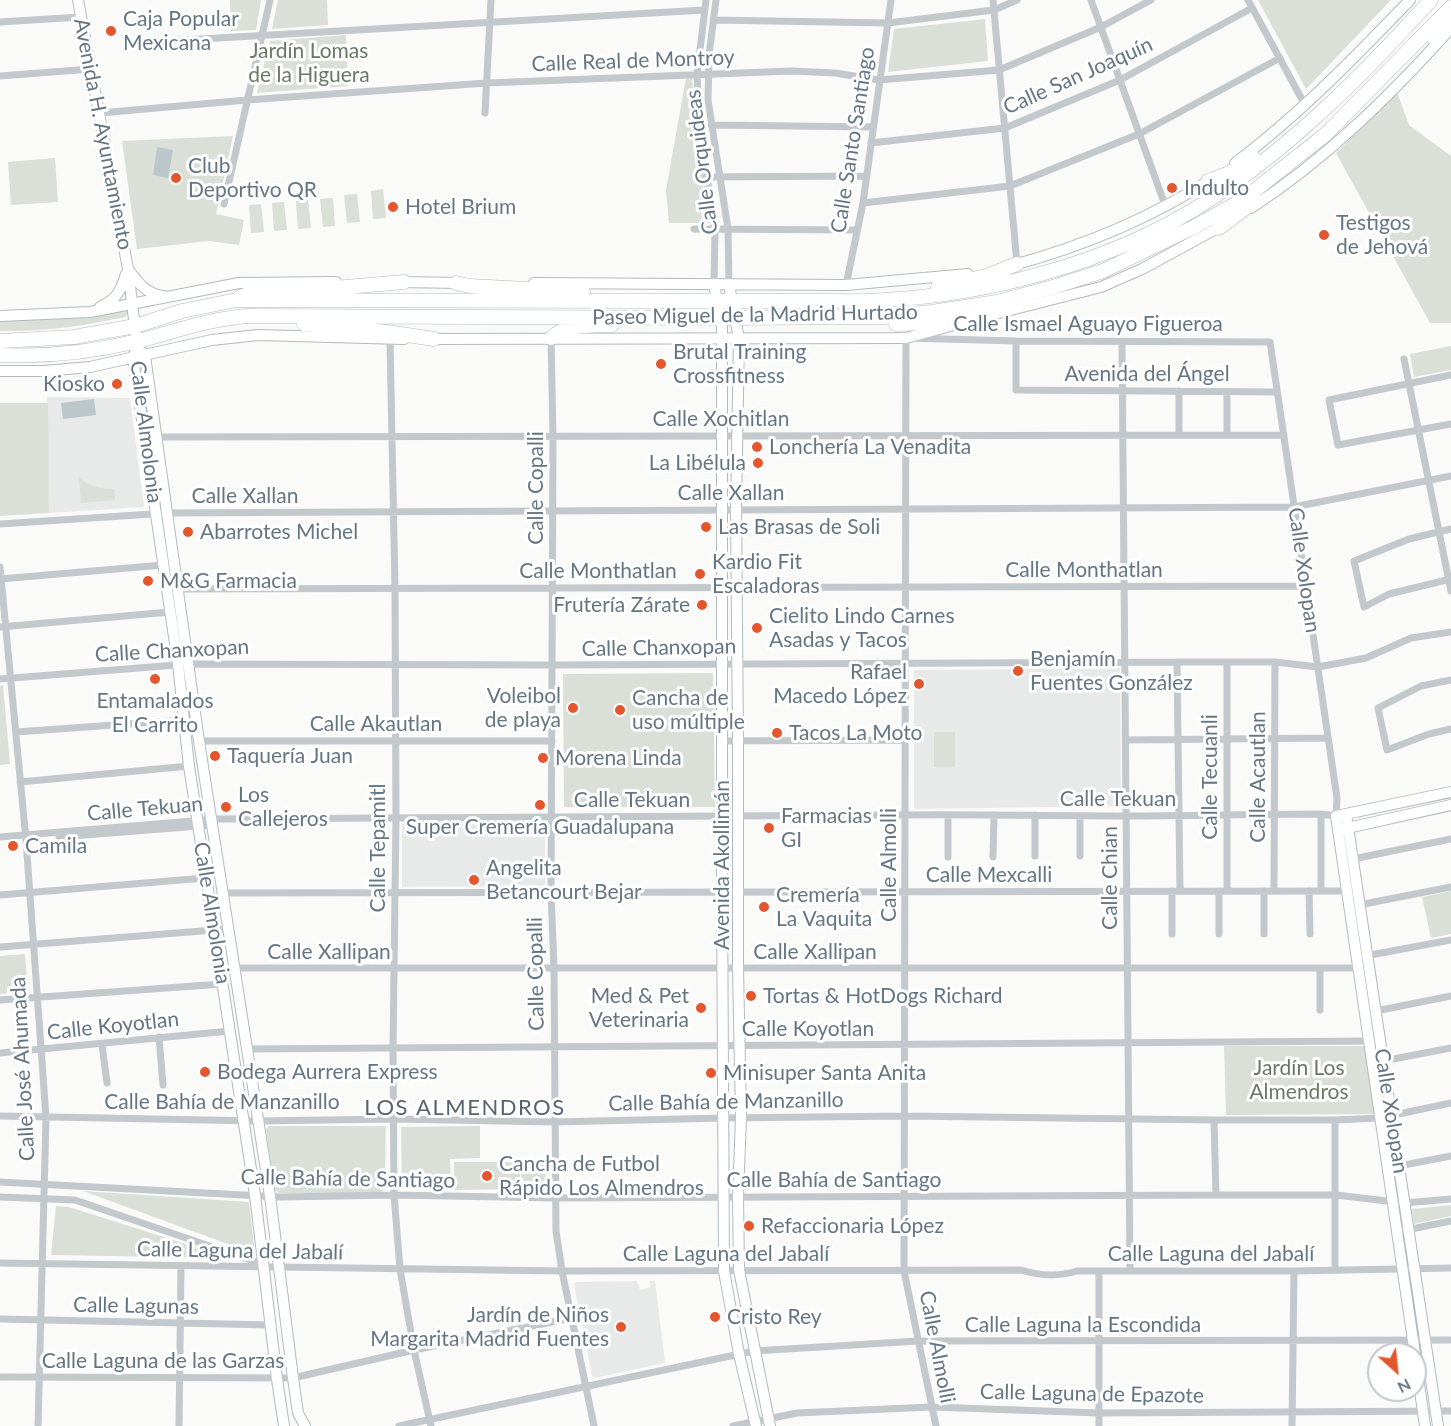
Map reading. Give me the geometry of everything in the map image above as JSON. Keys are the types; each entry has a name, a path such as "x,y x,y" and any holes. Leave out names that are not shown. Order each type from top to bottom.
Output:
{"highway":[{"name":"Paseo Miguel de la Madrid Hurtado","path":"0,341 74,338 135,326 182,311 236,300 733,302 883,300 981,289 1093,257 1147,234 1191,211 1231,185 1300,132 1368,68 1431,0"},
{"name":"Paseo Miguel de la Madrid Hurtado","path":"0,356 78,352 137,343 215,319 246,316 885,317 997,302 1104,271 1194,227 1244,199 1326,134 1451,7"},
{"path":"1399,61 1451,21"},
{"path":"1208,181 1232,172 1330,102"},
{"path":"1219,228 1256,201 1296,157"},
{"path":"883,300 986,276 1017,264"},
{"path":"236,300 247,293 259,290 322,289 404,282"},
{"path":"456,283 470,286 637,295 668,301"},
{"path":"826,317 884,324 930,323 992,315"},
{"path":"246,316 434,339"},
{"path":"551,338 558,332 568,329 654,322 670,317"}],"street":[{"name":"Avenida H. Ayuntamiento","path":"78,0 128,268 137,343"},
{"path":"224,204 270,0"},
{"path":"485,113 492,0"},
{"name":"Calle Orquideas","path":"706,0 697,75 700,129 715,229 714,284"},
{"name":"Calle Orquideas","path":"716,0 708,75 711,124 728,229 729,285"},
{"name":"Calle Santo Santiago","path":"846,285 863,203 891,0"},
{"path":"993,0 1017,264"},
{"path":"713,20 888,23 994,10 1017,0"},
{"path":"1091,0 1165,206"},
{"name":"Calle Real de Montroy","path":"100,113 487,83 792,71 835,73 879,80 999,70 1101,27 1151,0"},
{"path":"1248,0 1305,105"},
{"path":"0,316 90,312 239,283 846,285 942,278 992,271 1112,231 1165,206 1208,181 1270,137 1410,0"},
{"name":"Calle San Joaquín","path":"871,143 1005,128 1120,80 1252,8"},
{"path":"166,41 704,10"},
{"path":"0,22 81,17"},
{"path":"0,371 44,371 90,367 212,340 258,335 390,340 906,338 1101,288 1219,228 1273,194 1352,130 1451,28"},
{"path":"863,203 1010,186 1139,134 1280,58"},
{"path":"0,76 92,69"},
{"path":"711,124 873,127"},
{"path":"706,177 866,176"},
{"path":"694,229 857,230"},
{"path":"128,268 146,291 153,295 168,296"},
{"path":"90,312 111,302 118,295 128,268"},
{"name":"Avenida Akollimán","path":"714,284 718,302 739,339 736,436 738,968 741,1118 738,1196 739,1270 769,1422"},
{"name":"Avenida Akollimán","path":"729,285 733,302 722,339 724,1272 755,1424"},
{"name":"Calle Copalli","path":"551,338 553,436 551,893 554,968 556,1231 594,1426"},
{"name":"Calle Ismael Aguayo Figueroa","path":"906,338 1270,342"},
{"name":"Calle Almolli","path":"906,338 904,1270 936,1426"},
{"name":"Calle Tepamitl","path":"390,340 395,588 394,1195 400,1269 430,1423"},
{"name":"Avenida del Ángel","path":"1016,341 1016,390 1277,392"},
{"name":"Calle Chian","path":"1122,342 1130,1271"},
{"name":"Calle Xolopan","path":"1270,342 1343,829 1347,891 1361,960 1376,1011 1383,1061 1392,1200 1413,1341"},
{"name":"Calle Almolonia","path":"137,343 145,356 211,823 270,1196 298,1413 305,1426"},
{"name":"Calle Almolonia","path":"137,343 133,358 164,566 205,878 255,1195 284,1426"},
{"path":"1404,359 1451,591"},
{"path":"1451,375 1329,400 1338,446 1451,424"},
{"path":"1179,391 1179,435"},
{"path":"1227,392 1227,435"},
{"name":"Calle Xochitlan","path":"157,437 1284,435"},
{"name":"Calle Xallan","path":"156,513 1294,507 1451,476"},
{"path":"0,524 156,513"},
{"path":"1450,579 1389,594 1364,607 1354,561 1409,539 1451,529"},
{"path":"1,579 164,566"},
{"name":"Calle José Ahumada","path":"0,567 3,627 16,732 25,838 46,1117 38,1426"},
{"name":"Calle Monthatlan","path":"179,589 1306,586"},
{"path":"3,627 170,612"},
{"name":"Calle Chanxopan","path":"0,679 177,664 1275,662 1318,667 1366,658 1411,638 1451,632"},
{"path":"1172,934 1179,815 1177,662"},
{"name":"Calle Acautlan","path":"1274,891 1275,662"},
{"name":"Calle Tecuanli","path":"1220,934 1228,814 1227,663"},
{"path":"1451,680 1421,686 1378,708 1387,750 1429,734 1451,729"},
{"path":"16,732 184,720"},
{"path":"1126,740 1328,738"},
{"path":"722,741 905,740"},
{"name":"Calle Akautlan","path":"199,741 552,741"},
{"path":"20,782 189,766"},
{"path":"1341,815 1451,792"},
{"path":"1343,829 1451,805"},
{"name":"Calle Tekuan","path":"0,842 211,823 396,818 905,814 1341,815"},
{"path":"1321,814 1322,891"},
{"path":"948,815 948,858"},
{"path":"993,857 994,815"},
{"path":"1035,815 1035,856"},
{"path":"1080,816 1080,856"},
{"name":"Calle Xolopan","path":"1343,829 1353,859 1359,905 1361,960 1369,1041 1399,1166 1438,1426"},
{"name":"Calle Tekuan","path":"0,837 25,838"},
{"path":"1353,859 1451,839"},
{"path":"0,895 205,878"},
{"path":"1359,905 1451,887"},
{"path":"1264,891 1264,934"},
{"path":"1309,891 1310,934"},
{"name":"Calle Mexcalli","path":"222,893 1347,891"},
{"path":"0,947 227,929"},
{"name":"Calle Xallipan","path":"235,968 1320,968 1451,940"},
{"path":"1320,968 1320,1010"},
{"path":"0,1000 222,984"},
{"path":"1376,1011 1451,996"},
{"name":"Calle Koyotlan","path":"0,1053 230,1031"},
{"path":"159,1037 163,1086"},
{"name":"Calle Koyotlan","path":"247,1049 1369,1041"},
{"path":"102,1045 107,1083"},
{"path":"1383,1061 1451,1048"},
{"name":"Calle Bahía de Manzanillo","path":"0,1116 243,1121 395,1119 554,1122 905,1116 1335,1120 1386,1116 1451,1104"},
{"path":"1214,1120 1216,1195"},
{"path":"1335,1120 1335,1270"},
{"path":"1399,1166 1451,1156"},
{"name":"Calle Bahía de Santiago","path":"0,1182 270,1196 394,1195 555,1198 1336,1195 1404,1203 1451,1199"},
{"path":"0,1197 75,1200 252,1259 265,1266"},
{"path":"1397,1232 1451,1221"},
{"name":"Calle Laguna del Jabalí","path":"0,1263 724,1272 739,1270 1021,1270 1035,1274 1063,1275 1077,1271 1451,1268"},
{"path":"179,1426 181,1267"},
{"path":"1099,1271 1099,1426"},
{"path":"1292,1426 1294,1271"},
{"name":"Calle Laguna de las Garzas","path":"0,1377 293,1378 414,1350 572,1318"},
{"name":"Calle Lagunas","path":"0,1319 271,1325"},
{"name":"Calle Laguna la Escondida","path":"399,1426 430,1423 586,1386 754,1351 918,1341 1451,1340"},
{"name":"Calle Xolopan","path":"1421,1402 1425,1426"},
{"name":"Calle Laguna de Epazote","path":"733,1426 769,1422 797,1413 932,1407 1099,1413 1423,1413 1451,1411"}],"shaded area":[{"path":"157,147 173,150 168,178 153,175"},
{"path":"47,397 130,398 144,507 49,513"},
{"path":"94,399 96,415 63,419 61,403"},
{"path":"1120,668 1121,806 914,809 914,670"},
{"path":"545,823 545,886 402,887 402,824"},
{"name":"Jardín de Niños Margarita Madrid Fuentes","path":"637,1281 640,1290 651,1287 649,1281 655,1281 665,1363 595,1378 592,1376 574,1284 576,1282"}],"green space":[{"path":"230,0 261,0 256,30 231,31"},
{"path":"278,0 327,0 328,25 272,29"},
{"path":"1258,0 1391,0 1306,89"},
{"path":"985,19 988,61 888,72 894,29"},
{"name":"Jardín Lomas de la Higuera","path":"346,35 348,86 257,93 270,41"},
{"path":"686,78 692,78 696,128 711,223 669,223 666,190"},
{"path":"1397,92 1409,125 1451,156 1451,323 1430,323 1336,153"},
{"name":"Club Deportivo QR","path":"233,136 216,214 244,220 239,245 209,241 137,249 122,141"},
{"path":"55,158 58,202 11,205 8,162"},
{"path":"383,189 386,218 373,219 371,191"},
{"path":"357,194 360,222 347,223 344,195"},
{"path":"333,198 335,226 323,227 320,199"},
{"path":"308,199 311,228 298,229 296,201"},
{"path":"284,202 287,230 274,231 272,203"},
{"path":"261,204 264,232 251,233 249,205"},
{"path":"124,309 129,312 125,317 93,323 48,329 0,331 0,320 61,319"},
{"path":"1451,346 1451,370 1414,377 1410,354"},
{"path":"0,403 48,403 49,513 0,516"},
{"path":"79,478 95,487 114,489 115,500 81,503"},
{"path":"713,673 715,807 564,807 563,674"},
{"path":"3,685 10,764 0,765 0,686"},
{"path":"934,732 955,732 955,767 934,767"},
{"path":"1451,891 1451,934 1431,938 1422,897"},
{"path":"25,954 28,991 0,994 0,956"},
{"name":"Jardín Los Almendros","path":"1224,1046 1365,1046 1375,1114 1226,1115"},
{"path":"269,1126 386,1126 385,1189 380,1193 279,1193 275,1190 266,1129"},
{"path":"480,1126 480,1158 450,1159 451,1188 402,1189 401,1127"},
{"path":"521,1160 545,1160 546,1188 521,1188"},
{"name":"Cancha de Futbol Rápido Los Almendros","path":"454,1162 520,1162 520,1189 454,1190"},
{"path":"83,1191 249,1202 255,1254"},
{"path":"1451,1205 1451,1216 1414,1224 1412,1209"},
{"path":"56,1206 69,1207 230,1258 51,1255"}],"place":[{"name":"Caja Popular Mexicana","path":"111,31"},
{"name":"Club Deportivo QR","path":"176,178"},
{"name":"Indulto","path":"1172,188"},
{"name":"Hotel Brium","path":"393,207"},
{"name":"Testigos de Jehová","path":"1324,235"},
{"name":"Brutal Training Crossfitness","path":"661,364"},
{"name":"Kiosko","path":"117,384"},
{"name":"Lonchería La Venadita","path":"757,447"},
{"name":"La Libélula","path":"758,463"},
{"name":"Las Brasas de Soli","path":"706,527"},
{"name":"Abarrotes Michel","path":"188,532"},
{"name":"Kardio Fit Escaladoras","path":"700,574"},
{"name":"M&G Farmacia","path":"148,581"},
{"name":"Frutería Zárate","path":"702,605"},
{"name":"Cielito Lindo Carnes Asadas y Tacos","path":"757,628"},
{"name":"Benjamín Fuentes González","path":"1018,671"},
{"name":"Entamalados El Carrito","path":"155,679"},
{"name":"Rafael Macedo López","path":"919,684"},
{"name":"Voleibol de playa","path":"573,708"},
{"name":"Cancha de uso múltiple","path":"620,710"},
{"name":"Tacos La Moto","path":"777,733"},
{"name":"Taquería Juan","path":"215,756"},
{"name":"Morena Linda","path":"543,758"},
{"name":"Super Cremería Guadalupana","path":"540,805"},
{"name":"Los Callejeros","path":"226,807"},
{"name":"Farmacias GI","path":"769,828"},
{"name":"Camila","path":"13,846"},
{"name":"Angelita Betancourt Bejar","path":"474,880"},
{"name":"Cremería La Vaquita","path":"764,907"},
{"name":"Tortas & HotDogs Richard","path":"751,996"},
{"name":"Med & Pet Veterinaria","path":"701,1008"},
{"name":"Bodega Aurrera Express","path":"205,1072"},
{"name":"Minisuper Santa Anita","path":"711,1073"},
{"name":"Cancha de Futbol Rápido Los Almendros","path":"487,1176"},
{"name":"Refaccionaria López","path":"749,1226"},
{"name":"Cristo Rey","path":"715,1317"},
{"name":"Jardín de Niños Margarita Madrid Fuentes","path":"621,1327"}],"district":[{"name":"LOS ALMENDROS","path":"465,1108"}]}
